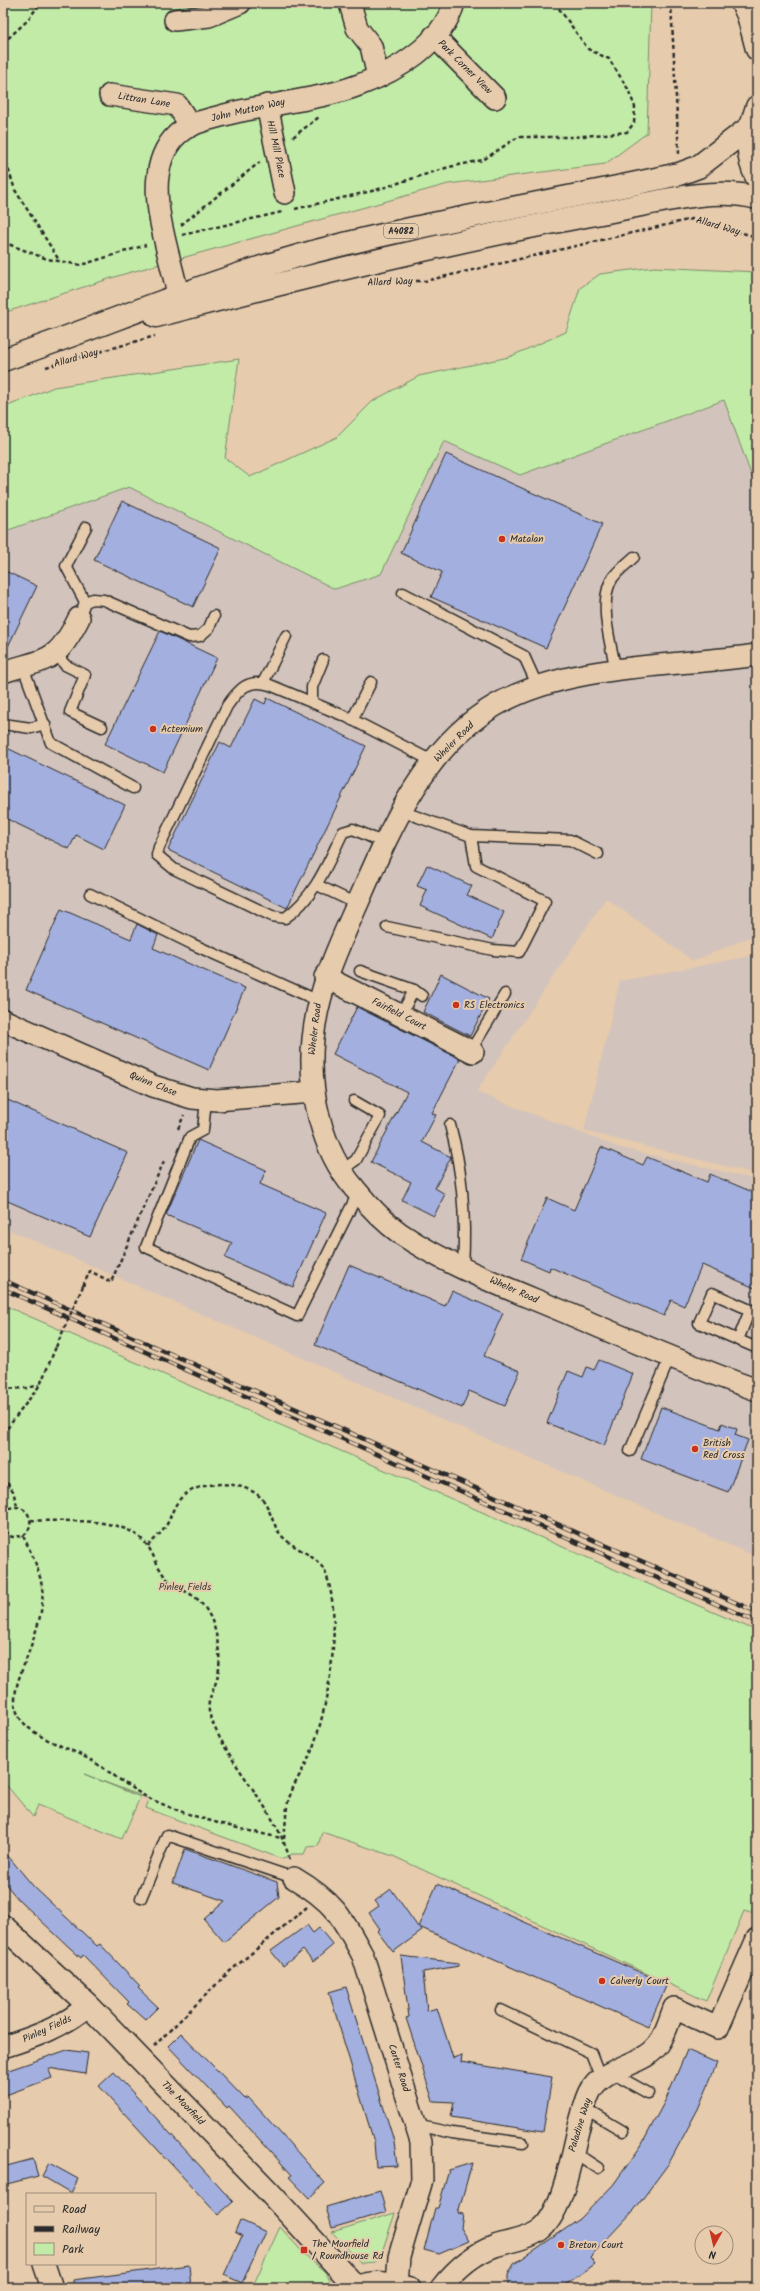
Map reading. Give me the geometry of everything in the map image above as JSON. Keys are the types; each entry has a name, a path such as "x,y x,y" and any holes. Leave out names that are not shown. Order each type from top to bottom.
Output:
{"main road":[{"path":"742,3 748,15 757,49"},
{"path":"757,107 750,127 750,164 757,178"},
{"name":"Allard Way","path":"3,360 49,344 178,294 317,251 459,218 684,172 698,167 750,127"},
{"name":"Allard Way","path":"49,344 318,274 547,223 686,197 717,195 757,198"},
{"name":"The Moorfield","path":"3,1926 88,2005 270,2193 355,2288"},
{"path":"355,2288 372,2283 403,2286"}],"street":[{"path":"175,20 209,16 240,3"},
{"name":"John Mutton Way","path":"178,294 157,189 161,162 173,139 191,126 267,105 343,90 378,77 406,61 434,36 447,21 454,3"},
{"path":"352,6 356,28 371,46 378,77"},
{"name":"Park Corner View","path":"434,36 495,98"},
{"name":"Littran Lane","path":"110,95 177,106 191,126"},
{"name":"Hill Mill Place","path":"267,105 285,192"},
{"path":"3,672 52,657 67,642 82,610"},
{"name":"Wheler Road","path":"757,655 708,662 616,670 570,677 538,687 494,706 463,730 434,762 401,811 384,843 325,977 318,1001 312,1042 313,1092 326,1138 342,1170 358,1193 398,1232 436,1255 463,1267 670,1357 757,1390"},
{"name":"Fairfield Court","path":"325,977 472,1051"},
{"name":"Quinn Close","path":"3,1020 153,1086 199,1099 313,1092"},
{"name":"Carter Road","path":"294,1878 321,1895 332,1904 350,1930 363,1956 421,2142 422,2180 399,2257 403,2286"},
{"path":"606,2076 643,2057 660,2043 674,2008 718,2028 757,1939"},
{"name":"Pinley Fields","path":"3,2048 62,2023 79,2014 88,2005"},
{"name":"Paladine Way","path":"441,2288 469,2259 494,2246 530,2236 541,2229 551,2218 560,2196 584,2108 594,2085 606,2076"},
{"path":"44,2265 52,2288"}],"lane":[{"path":"86,527 66,566 82,610 93,599 104,600 189,637 200,636 209,628 214,616"},
{"path":"616,670 608,635 606,600 607,590 613,578 634,557"},
{"path":"403,593 524,656 538,687"},
{"path":"263,683 286,636"},
{"path":"56,652 65,665 85,675 70,712 102,727"},
{"path":"312,702 312,687 323,660"},
{"path":"23,667 51,743 133,788"},
{"path":"352,720 371,682"},
{"path":"384,843 353,829 343,832 317,884 294,912 285,918 272,916 174,869 157,856 159,847 227,706 239,689 250,684 263,683 312,702 352,720 434,762"},
{"path":"3,724 31,728 45,724"},
{"path":"401,811 471,836 570,840 598,854"},
{"path":"388,927 493,950 519,952 545,900 476,866 471,836"},
{"path":"317,884 357,904"},
{"path":"90,894 192,944 318,1001"},
{"path":"360,971 418,993 401,1015"},
{"path":"472,1051 505,994"},
{"path":"199,1099 203,1130 190,1137 146,1247 297,1316 358,1193"},
{"path":"342,1170 356,1160 380,1116 354,1101"},
{"path":"450,1125 457,1148 463,1187 466,1228 463,1267"},
{"path":"738,1340 754,1312 712,1294 699,1323 738,1340 757,1348"},
{"path":"630,1451 670,1357"},
{"path":"141,1898 167,1836 294,1878"},
{"path":"501,2010 591,2053 606,2076 648,2093"},
{"path":"584,2108 623,2131"},
{"path":"416,2125 452,2133 523,2143"},
{"path":"572,2151 598,2168"}],"path":[{"path":"3,43 28,20 40,3"},
{"path":"3,242 47,258 81,265 120,254 166,238 369,191 449,167 483,160 518,137 573,137 627,132 634,122 635,107 628,89 609,59 588,49 555,3"},
{"path":"671,3 679,159 684,172"},
{"path":"292,138 322,114"},
{"path":"3,121 7,165 15,190 59,261"},
{"path":"166,238 261,162"},
{"path":"686,197 692,219"},
{"name":"Allard Way","path":"379,281 425,280 692,219 757,237"},
{"name":"Allard Way","path":"41,369 163,333"},
{"path":"176,1134 199,1099"},
{"path":"3,1434 40,1385 90,1272 111,1282 167,1155"},
{"path":"3,1389 28,1388 40,1385"},
{"path":"3,1477 13,1491 17,1506"},
{"path":"148,1546 165,1528 176,1505 187,1493 204,1487 238,1486 247,1489 263,1500 279,1534 295,1547 316,1560 325,1573 330,1591 332,1626 329,1686 312,1750 292,1790 288,1804 283,1844"},
{"path":"3,1513 10,1508 17,1506 24,1509 31,1520 30,1527 23,1536 12,1537 3,1530"},
{"path":"31,1520 104,1523 136,1535 148,1546 158,1568 168,1579 195,1597 205,1607 215,1625 220,1668 209,1697 212,1720 224,1747 256,1792 281,1838 294,1878"},
{"path":"23,1536 37,1565 43,1600 40,1621 18,1684 15,1700 17,1715 20,1720 32,1730 83,1756 146,1796 189,1813 243,1830 281,1838"},
{"path":"140,2059 229,1972 321,1895"}],"shaded area":[{"path":"725,400 757,491 757,934 693,961 606,898 476,1092 617,1147 757,1180 757,1557 3,1227 3,532 129,487 335,589 381,574 444,441 520,475"},
{"path":"757,955 757,1174 584,1131 620,981"}],"green space":[{"path":"3,3 651,3 647,133 605,164 448,184 124,274 3,313"},
{"path":"654,267 757,272 757,491 724,400 520,475 444,441 381,574 335,589 129,487 3,532 3,408 54,387 239,359 225,458 250,477 337,437 373,401 419,376 509,357 566,332 580,288 600,274"},
{"path":"3,1305 757,1631 757,1898 751,1913 744,1911 706,2001 393,1856 322,1832 318,1846 307,1847 304,1854 292,1854 282,1859 146,1808 149,1799 84,1774 140,1797 122,1839 38,1805 33,1817 3,1781"},
{"path":"395,2213 380,2258 375,2262 361,2263 332,2232"},
{"path":"280,2227 305,2255 325,2272 331,2283 329,2288 252,2288"}],"building":[{"name":"Matalan","path":"446,454 602,524 546,648 431,597 442,572 401,553"},
{"path":"122,501 221,548 193,607 94,560"},
{"path":"3,570 37,586 3,657"},
{"path":"160,631 217,658 163,772 105,744"},
{"path":"267,698 366,746 287,908 168,850 220,742 231,748 255,699 265,704"},
{"path":"3,746 125,805 104,849 76,835 69,849 3,817"},
{"path":"427,865 472,886 467,895 504,912 492,939 420,906 427,890 417,886"},
{"path":"61,909 131,939 137,924 158,935 153,948 245,988 209,1070 26,990"},
{"name":"RS Electronics","path":"441,974 489,999 470,1036 423,1012"},
{"path":"357,1007 460,1059 432,1113 436,1115 422,1142 451,1157 435,1188 445,1194 434,1216 402,1200 411,1182 371,1162 407,1092 333,1054"},
{"path":"3,1098 128,1153 90,1237 3,1199"},
{"path":"198,1140 266,1170 260,1184 326,1213 293,1287 225,1258 232,1243 166,1215"},
{"path":"601,1147 643,1165 647,1157 707,1182 710,1174 757,1194 757,1289 702,1265 684,1306 671,1300 664,1316 550,1267 549,1271 521,1259 547,1198 574,1210"},
{"path":"349,1265 445,1306 452,1291 503,1313 484,1356 520,1371 505,1406 469,1391 462,1408 315,1345"},
{"path":"599,1360 633,1374 604,1446 547,1423 568,1371 583,1377 587,1367 594,1370"},
{"name":"British Red Cross","path":"661,1407 720,1429 722,1423 737,1429 735,1435 748,1440 728,1492 641,1459"},
{"path":"185,1849 277,1882 279,1897 224,1942 204,1919 225,1901 173,1883"},
{"path":"3,1850 34,1887 97,1946 100,1944 140,1986 138,1988 158,2007 145,2020 127,2004 129,2002 83,1955 81,1958 18,1899 3,1881"},
{"path":"437,1884 667,1984 648,2027 419,1927 422,1931 393,1952 377,1931 380,1929 369,1913 379,1906 375,1901 391,1889 418,1927"},
{"path":"307,1925 313,1933 319,1928 333,1945 313,1962 303,1950 283,1966 271,1951"},
{"path":"401,1956 459,1963 459,1966 423,1972 427,2011 437,2008 453,2058 462,2055 461,2062 552,2077 543,2132 451,2117 454,2102 433,2101 406,2018 409,2017"},
{"path":"346,1987 394,2141 397,2166 376,2167 374,2142 329,1992"},
{"path":"181,2033 245,2099 248,2097 325,2183 309,2198 289,2177 292,2175 229,2106 227,2108 168,2046"},
{"path":"67,2050 88,2053 85,2074 48,2068 52,2078 3,2096 3,2072"},
{"path":"687,2050 717,2063 698,2109 669,2163 635,2209 590,2257 595,2264 561,2288 508,2288 508,2275 514,2264 580,2219 613,2185 641,2146 667,2097"},
{"path":"114,2072 233,2202 218,2215 99,2086"},
{"path":"33,2159 38,2176 3,2185 3,2167"},
{"path":"49,2163 78,2179 71,2193 42,2176"},
{"path":"472,2163 458,2213 463,2214 461,2228 469,2241 439,2254 424,2250 435,2208 438,2208 449,2170"},
{"path":"380,2191 386,2212 332,2228 326,2207"},
{"path":"240,2220 266,2232 242,2283 224,2275 242,2236 235,2232"},
{"path":"189,2265 191,2288 73,2288 73,2280"}],"railway":[{"path":"3,1280 757,1612"},
{"path":"3,1289 757,1622"}],"place":[{"name":"Matalan","path":"502,539"},
{"name":"Actemium","path":"153,729"},
{"name":"RS Electronics","path":"456,1005"},
{"name":"British Red Cross","path":"695,1449"},
{"name":"Calverly Court","path":"602,1981"},
{"name":"Breton Court","path":"561,2245"},
{"name":"The Moorfield / Roundhouse Rd","path":"304,2250"}]}
